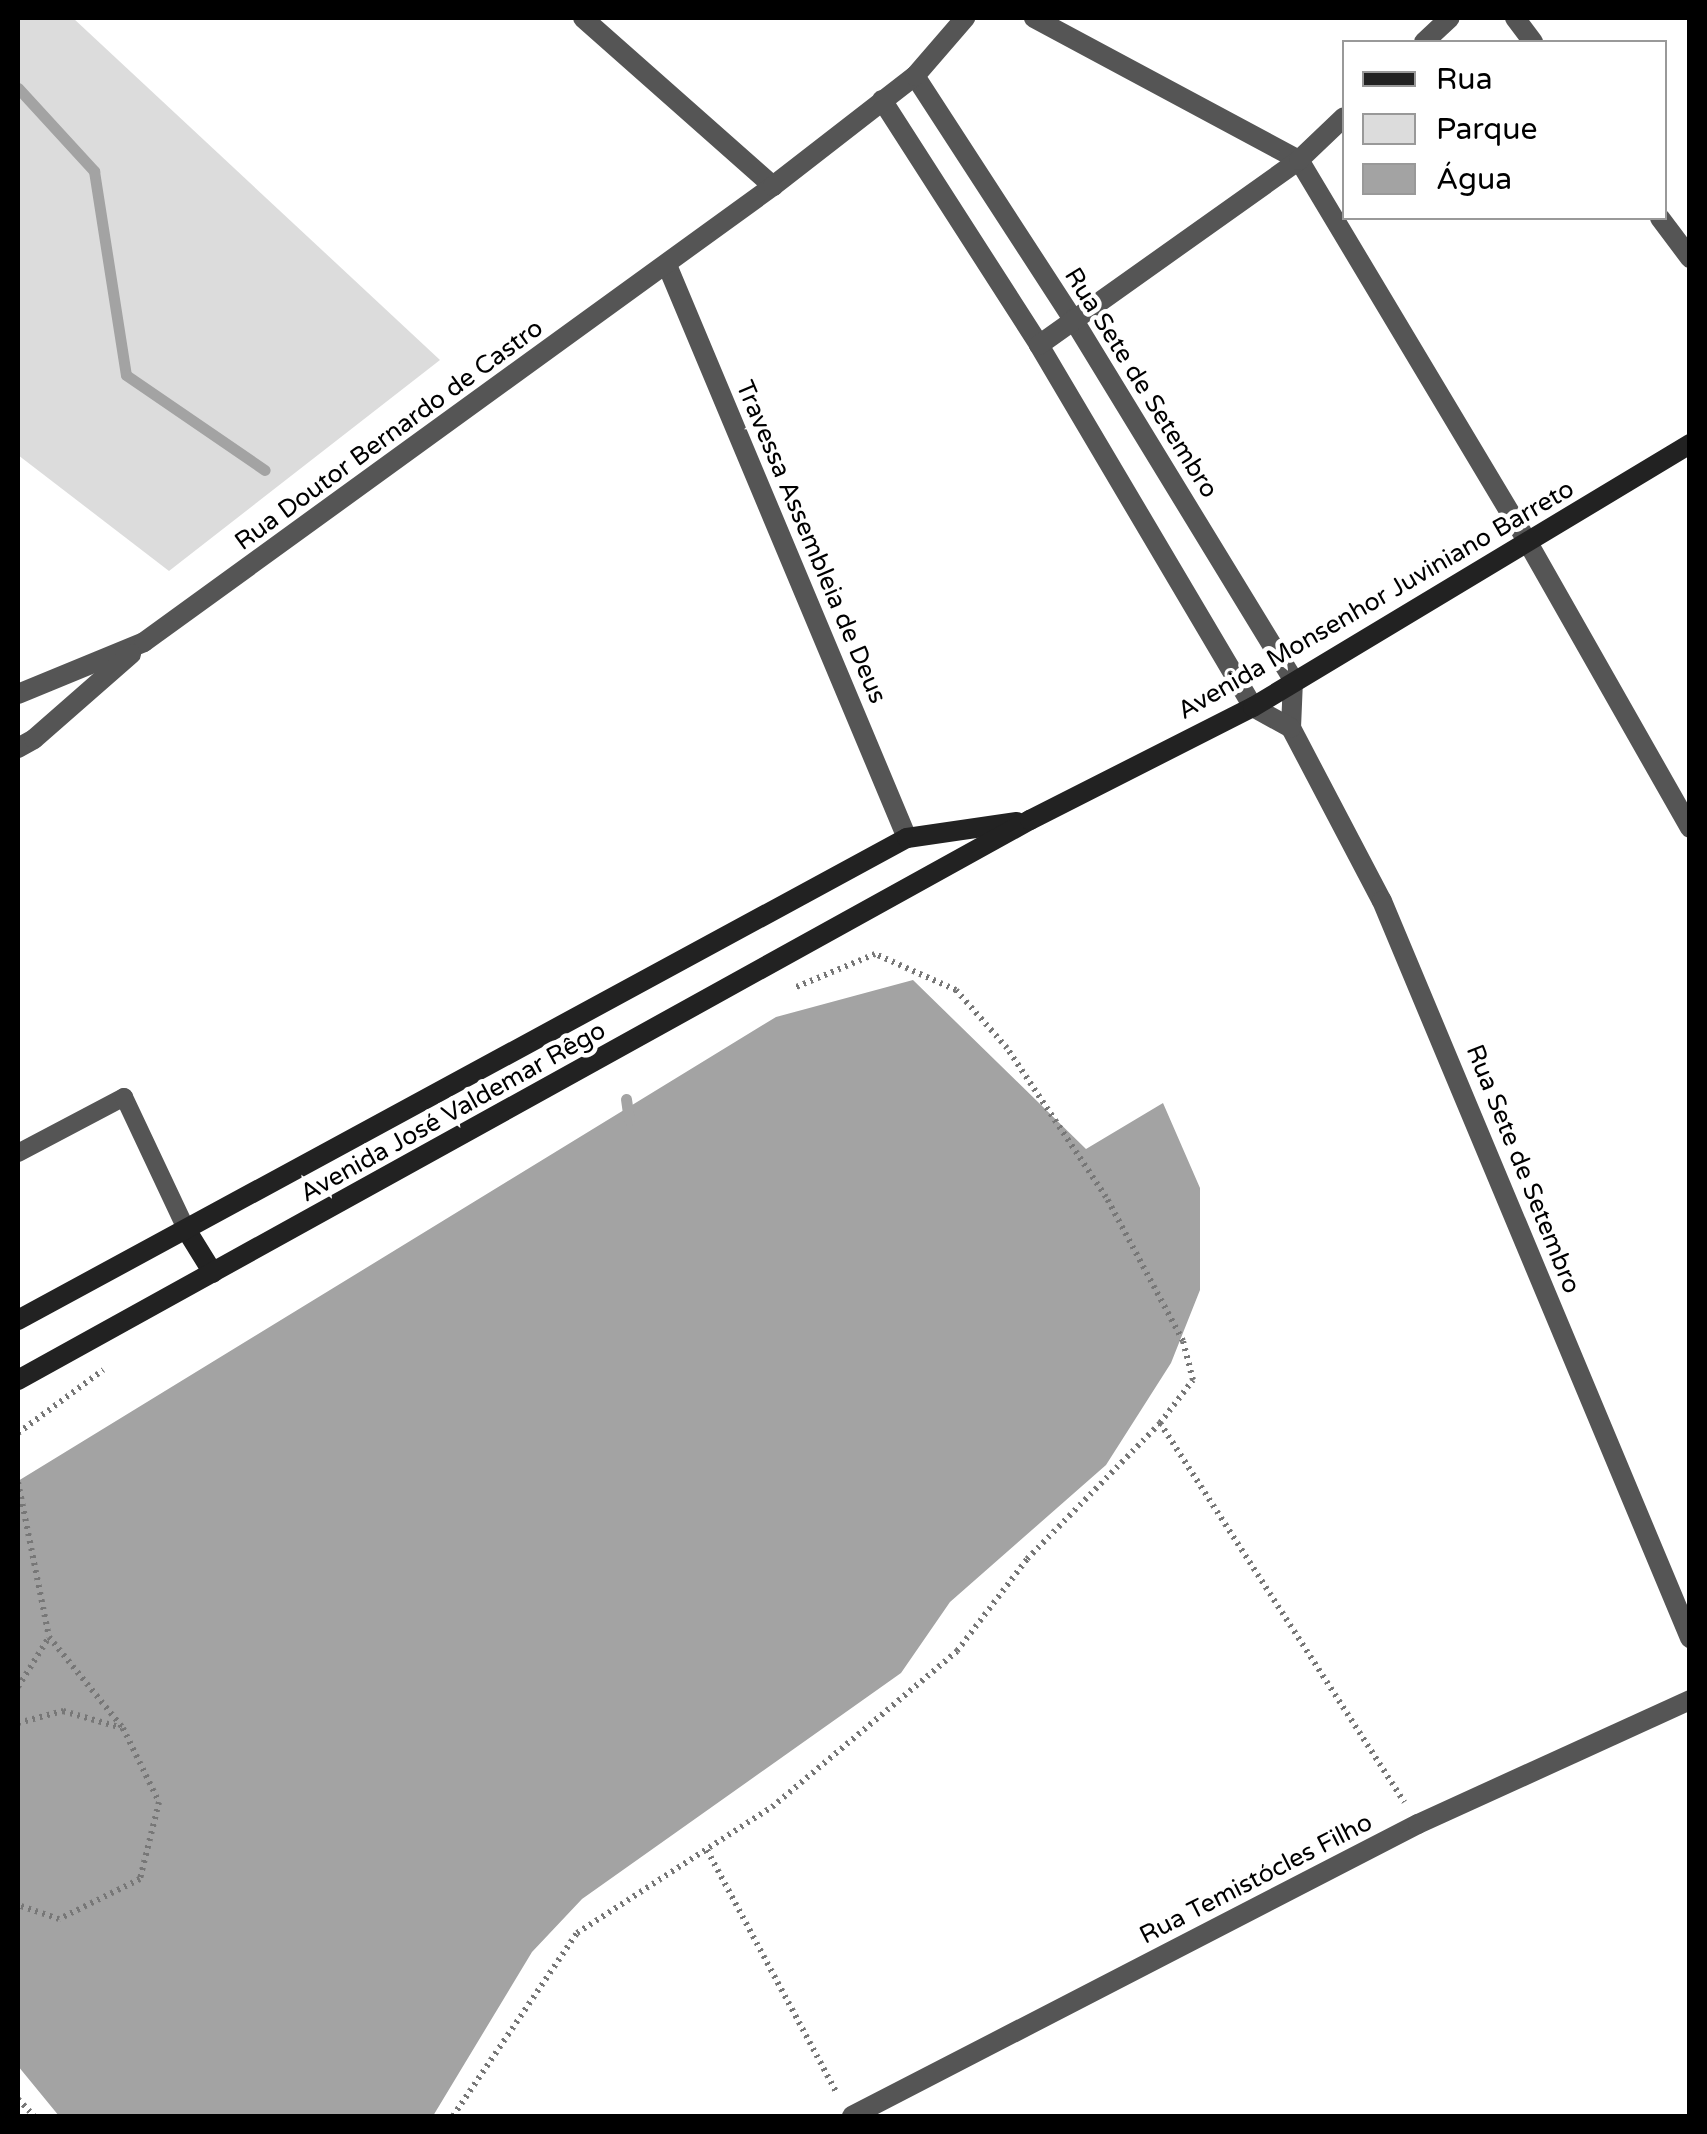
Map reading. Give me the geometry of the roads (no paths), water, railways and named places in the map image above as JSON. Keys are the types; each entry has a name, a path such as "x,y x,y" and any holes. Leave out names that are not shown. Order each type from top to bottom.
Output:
{"street":[{"path":"583,18 773,186"},
{"name":"Rua Doutor Bernardo de Castro","path":"18,694 144,642 773,186 915,76 965,18"},
{"path":"1034,18 1299,160 1527,541 1690,828"},
{"path":"1426,40 1450,18"},
{"path":"1515,18 1532,40"},
{"name":"Rua Sete de Setembro","path":"915,76 1073,319 1293,680"},
{"path":"882,100 1039,345 1253,707 1291,728 1293,680"},
{"path":"1039,345 1299,160 1342,120"},
{"path":"1662,220 1690,258"},
{"name":"Travessa Assembleia de Deus","path":"668,265 908,838"},
{"name":"Avenida Monsenhor Juviniano Barreto","path":"912,887 1030,820 1253,707 1690,444"},
{"path":"18,748 34,739 144,642"},
{"name":"Rua Sete de Setembro","path":"1291,728 1382,901 1690,1638"},
{"name":"Avenida Monsenhor Juviniano Barreto","path":"908,838 1030,820"},
{"name":"Avenida José Valdemar Rêgo","path":"18,1320 908,838"},
{"name":"Avenida José Valdemar Rêgo","path":"18,1380 912,887"},
{"path":"186,1230 214,1273"},
{"name":"Rua Temistócles Filho","path":"846,2108 1418,1824 1690,1700"}],"lane":[{"path":"18,1153 124,1097 186,1230"}],"water":[{"path":"913,980 1086,1149 1163,1103 1200,1188 1200,1290 1171,1363 1106,1465 950,1602 901,1673 582,1899 532,1952 433,2116 59,2116 18,2066 18,1481 776,1017"}],"waterway":[{"path":"18,88 94,171 126,375 265,470"},
{"path":"626,1099 629,1120"}]}
